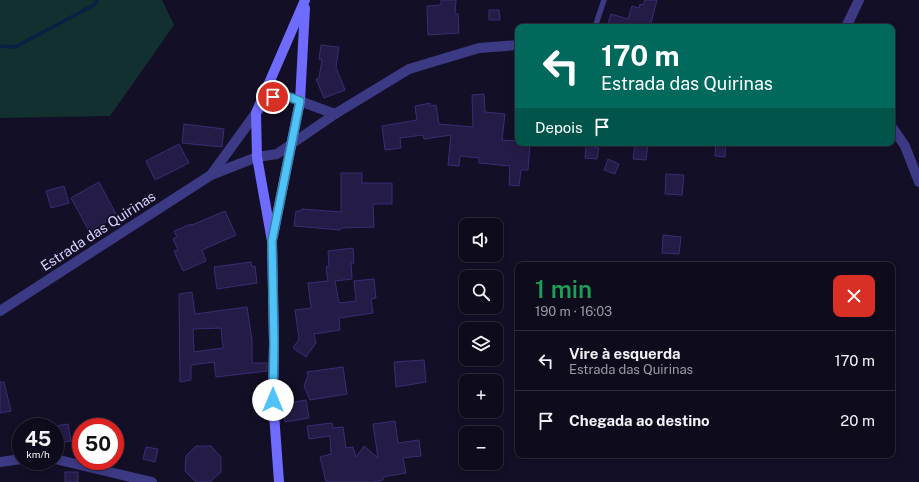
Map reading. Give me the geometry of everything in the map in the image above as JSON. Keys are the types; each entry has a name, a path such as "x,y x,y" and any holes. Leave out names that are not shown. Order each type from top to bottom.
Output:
{"main road":[{"path":"272,241 293,144 300,101 305,1"},
{"path":"279,482 273,400 274,343 272,241 257,158 256,113 305,1"}],"street":[{"path":"847,24 859,0"},
{"name":"Estrada das Quirinas","path":"0,311 211,175 257,158 277,154 335,114 409,69 478,48 515,45"},
{"name":"Estrada das Quirinas","path":"211,175 256,113 267,100 273,97 279,95 286,96 335,114"},
{"path":"895,131 905,146 919,182"},
{"path":"0,462 12,460"},
{"path":"64,462 152,482"}],"lane":[{"path":"596,24 604,0"}],"green space":[{"path":"0,0 162,0 174,25 110,116 0,118"}],"building":[{"path":"441,0 456,0 455,14 458,14 459,33 428,35 427,6 441,5"},
{"path":"645,0 657,0 651,24 608,24 611,14 628,19 632,6 639,8 640,4 643,5"},
{"path":"489,10 499,10 500,20 489,20"},
{"path":"321,45 339,47 336,67 345,90 324,98 316,79 319,78 322,60 319,59"},
{"path":"484,94 485,112 505,114 502,140 515,141 515,146 530,146 528,170 521,170 519,186 509,185 510,166 479,163 479,158 460,156 459,166 448,165 451,135 424,139 423,135 400,138 401,148 385,150 382,126 417,120 415,106 430,103 430,106 436,105 439,124 473,127 472,95"},
{"path":"184,124 224,129 222,147 182,143"},
{"path":"179,144 189,163 155,180 146,161"},
{"path":"586,146 599,148 597,159 585,158"},
{"path":"635,146 648,146 646,160 633,159"},
{"path":"716,146 726,146 725,157 715,156"},
{"path":"608,159 619,164 615,174 604,170"},
{"path":"341,173 362,173 362,183 392,183 392,204 373,204 374,227 340,228 340,230 294,226 296,211 301,211 302,209 341,212"},
{"path":"666,174 684,175 682,195 665,194"},
{"path":"99,182 117,216 89,231 71,198"},
{"path":"64,186 69,203 51,208 46,191"},
{"path":"225,211 236,235 202,250 206,261 183,271 174,251 178,250 173,239 177,237 174,231"},
{"path":"663,235 681,237 679,254 662,253"},
{"path":"353,248 354,263 351,263 352,279 335,281 339,303 356,301 354,281 374,279 376,298 371,299 373,313 339,318 340,330 314,334 316,343 306,357 293,348 299,339 295,310 311,308 308,283 328,281 326,267 329,266 328,251"},
{"path":"251,262 252,267 255,266 257,283 217,289 214,267"},
{"path":"192,292 195,314 247,307 252,340 252,363 267,363 267,371 216,377 214,362 191,365 191,380 180,382 179,294","holes":["221,328 223,348 194,352 193,329"]},
{"path":"424,360 426,382 396,387 394,362"},
{"path":"343,367 347,394 310,400 304,386 308,375 307,372"},
{"path":"0,382 4,382 11,411 0,413"},
{"path":"306,400 309,418 285,422 283,404"},
{"path":"395,421 398,443 419,440 421,456 403,458 406,473 383,477 383,480 374,482 326,482 320,457 331,454 330,436 309,439 307,426 332,423 333,428 343,427 346,448 353,447 356,457 364,446 378,458 373,424"},
{"path":"68,424 71,441 64,442 64,425"},
{"path":"196,446 211,446 221,457 221,472 210,482 196,482 185,471 186,456"},
{"path":"146,447 158,449 155,462 143,459"},
{"path":"65,472 78,472 78,482 65,482"}],"waterway":[{"path":"0,46 15,47 94,5 97,0"}],"route":[{"path":"273,97 279,95 286,96 300,101 293,144 272,241 274,343 273,400"}]}
